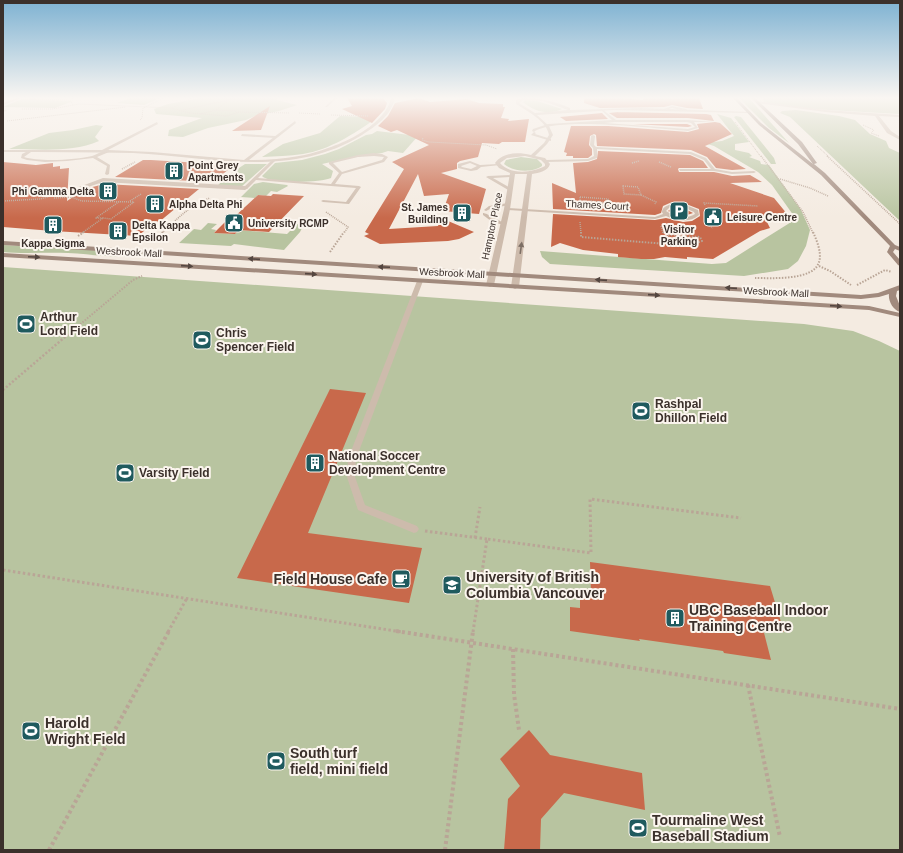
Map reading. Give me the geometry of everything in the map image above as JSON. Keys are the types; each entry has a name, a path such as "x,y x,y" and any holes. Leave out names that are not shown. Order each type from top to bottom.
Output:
{"main road":[{"path":"779,138 823,174 893,246 900,249"},
{"path":"795,138 823,174"},
{"name":"Wesbrook Mall","path":"3,243 861,297 879,295 897,289"},
{"path":"893,246 890,252 900,264"},
{"name":"Wesbrook Mall","path":"3,255 868,308 900,315"},
{"path":"897,289 892,294 892,299 900,310"}],"street":[{"path":"105,151 130,138"},
{"path":"245,161 274,138"},
{"path":"3,151 105,151 152,153 245,161 273,161 318,153 351,138"},
{"path":"532,156 550,140"},
{"path":"517,155 532,156 546,162 548,164 543,170 512,174 498,165 498,161 504,157 517,155"},
{"path":"515,287 530,172"},
{"path":"103,180 107,174"},
{"name":"Hampton Place","path":"490,285 507,206 512,174"},
{"path":"82,187 103,180 245,188"}],"lane":[{"path":"543,138 550,140"},
{"path":"546,162 588,160 596,157 595,148 592,145 593,138"},
{"path":"595,148 691,153 705,159 714,170"},
{"path":"30,151 23,154 22,157 25,160 36,162 94,157 105,151"},
{"path":"332,185 341,173 383,161 386,157 382,155 374,155 330,164 341,173"},
{"path":"94,157 109,166 107,174"},
{"path":"245,188 273,161"},
{"path":"480,166 498,165"},
{"path":"680,170 714,170 732,173 754,172"},
{"path":"510,190 488,177 512,174"},
{"path":"256,179 359,187 347,203 323,201"},
{"path":"672,205 684,206 693,209 698,213 696,217 688,219 676,218 664,212 665,208 672,205"},
{"name":"Thames Court","path":"503,224 493,220 485,212 491,207 507,206 526,210 656,218 667,214"},
{"path":"414,529 361,507 351,477 352,458 420,281"}],"path":[{"path":"423,138 422,140 429,142 486,146 501,151"},
{"path":"748,138 803,212 811,229 820,256 819,266 808,274 797,276 752,278"},
{"path":"813,142 900,224"},
{"path":"103,180 152,153"},
{"path":"652,160 680,170"},
{"path":"779,179 810,188 830,198"},
{"path":"641,195 638,187 623,186 624,194 641,195 656,202 654,203 656,205 665,208"},
{"path":"71,197 82,187"},
{"path":"45,198 82,187"},
{"path":"3,201 71,197 82,201 120,201 134,202 111,218 96,218 120,201"},
{"path":"580,197 608,199 609,207 580,205 580,201 580,197"},
{"path":"152,243 182,216 205,199 212,198"},
{"path":"590,202 594,199"},
{"path":"594,199 598,202"},
{"path":"580,201 608,203"},
{"path":"706,207 704,203 758,206"},
{"path":"324,210 348,227 328,254"},
{"path":"580,217 581,237 666,244 696,244 702,241 700,237 668,235 671,243"},
{"path":"74,239 103,218"},
{"path":"819,266 830,271 853,287 885,270 894,272"},
{"path":"3,390 133,280 142,276"},
{"path":"414,529 592,553 590,499 741,518"},
{"path":"475,538 480,507"},
{"path":"445,850 471,642 487,539"},
{"path":"3,570 900,709"},
{"path":"48,850 187,598"},
{"path":"513,649 514,694 519,730"},
{"path":"748,685 780,837"}],"green space":[{"path":"37,138 96,138 99,141 88,145 55,150 9,149"},
{"path":"304,138 346,138 313,152 288,156 262,157 283,144"},
{"path":"361,138 416,138 403,153 388,151 322,164 333,171 331,178 325,180 295,182 267,179 262,176 275,163 302,160 339,149"},
{"path":"730,138 746,138 749,142 735,144 735,150 749,153 752,156 749,157 760,161 761,164 769,165 801,210 810,230 806,246 798,261 788,269 744,276 550,264 542,257 540,251 712,264 726,263 796,219 772,185 758,172 714,146 704,143 722,141"},
{"path":"750,138 758,138 774,158 776,164 771,164"},
{"path":"812,138 879,138 886,141 889,148 900,153 900,221"},
{"path":"521,157 537,159 542,166 534,170 523,171 512,169 504,164 506,160"},
{"path":"245,164 267,164 241,187 217,186 230,174"},
{"path":"263,182 288,186 277,192 271,191 266,196 258,195 255,198 241,197 254,184"},
{"path":"208,223 217,224 211,229 216,230 214,233 235,234 239,230 287,234 297,224 304,224 300,232 284,250 234,244 231,246 179,243 194,229 201,230"},
{"path":"3,245 145,254 116,257 68,253 11,253 3,252"},
{"name":"University of British Columbia Vancouver","path":"3,267 804,324 853,331 900,351 900,850 3,850"}],"building":[{"path":"414,138 526,138 525,142 502,142 499,144 482,143 478,157 460,161 457,163 457,169 441,173 486,189 479,214 443,211 449,194 424,196 418,174 389,229 438,226 441,218 474,232 459,239 448,241 380,244 364,236 369,234 365,232 404,169 392,162 429,145"},
{"path":"568,138 590,138 589,145 592,149 592,155 588,158 573,158 573,156 566,156 567,153 564,152"},
{"path":"596,138 723,138 705,146 746,169 732,170 716,168 707,157 691,150 597,146"},
{"path":"598,151 690,155 703,161 708,168 679,168 679,172 714,172 732,176 750,175 762,182 730,183 774,198 792,220 767,222 770,228 760,231 713,259 665,257 641,259 618,257 618,254 583,250 560,243 551,247 553,214 655,220 666,218 683,222 692,221 700,216 699,209 686,204 672,202 663,206 661,213 655,215 553,209 552,183 576,193 573,163 588,162 597,159"},
{"name":"Point Grey Apartments","path":"143,160 234,165 213,182 115,177"},
{"path":"3,162 36,165 53,163 53,167 60,166 60,169 69,168 67,201 85,189 104,184 199,189 159,222 156,221 138,236 3,227"},
{"path":"273,194 304,196 269,232 239,230 235,234 214,233 229,218 232,219 258,195 271,196"},
{"name":"Visitor Parking","path":"672,208 683,208 693,213 684,216 677,215 668,211"},
{"name":"National Soccer Development Centre","path":"330,389 366,393 308,533 422,548 409,603 237,578"},
{"name":"UBC Baseball Indoor Training Centre","path":"590,562 770,586 784,632 763,629 771,660 724,653 723,651 570,631 570,607 580,608 580,590 591,592"},
{"path":"529,730 550,755 642,773 645,810 564,793 541,819 540,850 504,850 508,799 520,786 500,759"}],"place":[{"name":"Point Grey Apartments","path":"174,171"},
{"name":"Phi Gamma Delta","path":"108,191"},
{"name":"Alpha Delta Phi","path":"155,204"},
{"name":"Visitor Parking","path":"679,211"},
{"name":"St. James Building","path":"462,213"},
{"name":"Leisure Centre","path":"713,217"},
{"name":"University RCMP","path":"234,223"},
{"name":"Kappa Sigma","path":"53,225"},
{"name":"Delta Kappa Epsilon","path":"118,231"},
{"name":"Arthur Lord Field","path":"26,324"},
{"name":"Chris Spencer Field","path":"202,340"},
{"name":"Rashpal Dhillon Field","path":"641,411"},
{"name":"National Soccer Development Centre","path":"315,463"},
{"name":"Varsity Field","path":"125,473"},
{"name":"Field House Cafe","path":"401,579"},
{"name":"University of British Columbia Vancouver","path":"452,585"},
{"name":"UBC Baseball Indoor Training Centre","path":"675,618"},
{"name":"Harold Wright Field","path":"31,731"},
{"name":"South turf field, mini field","path":"276,761"},
{"name":"Tourmaline West Baseball Stadium","path":"638,828"}]}
